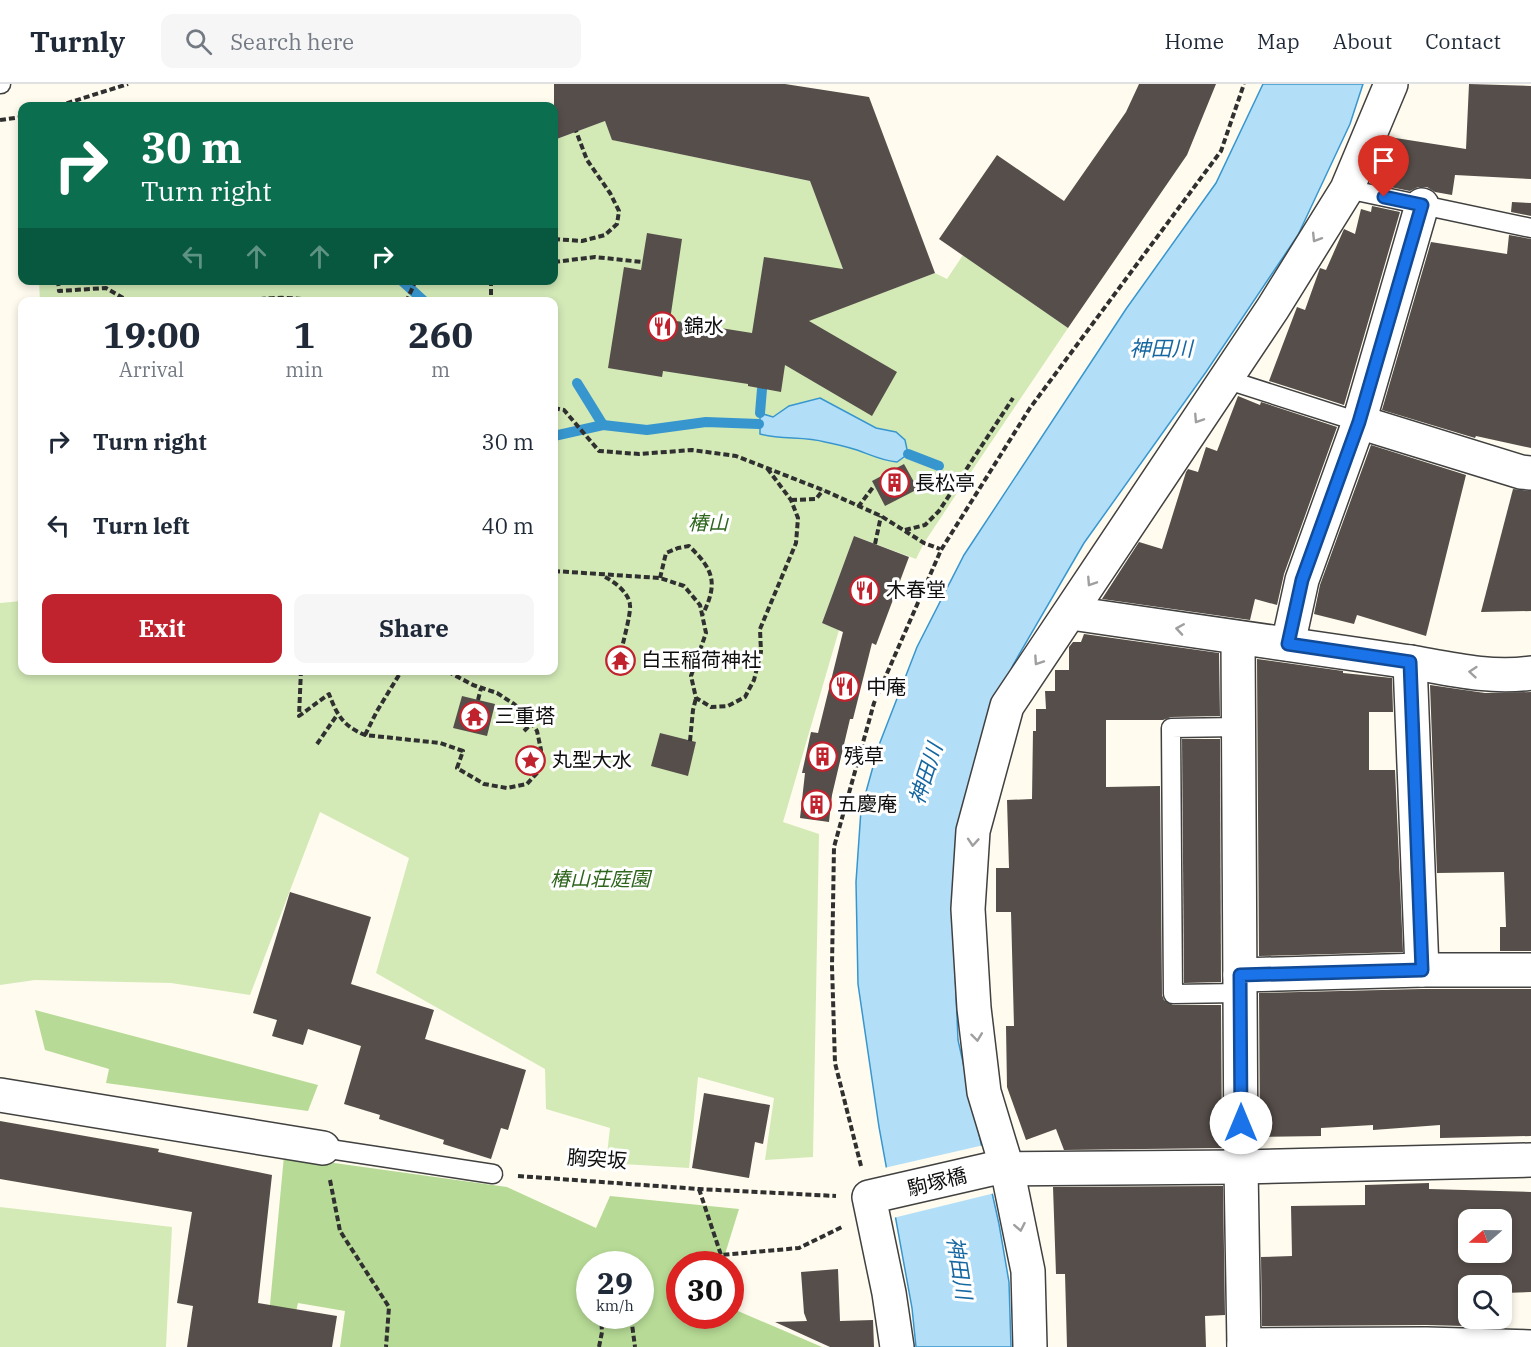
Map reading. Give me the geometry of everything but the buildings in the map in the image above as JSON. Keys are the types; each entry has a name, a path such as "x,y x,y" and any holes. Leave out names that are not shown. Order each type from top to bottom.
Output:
{"street":[{"path":"1030,1347 1028,1270 999,1168 984,1092 974,1008 968,909 973,831 1007,706 1273,308 1347,189 1391,84"},
{"path":"1288,644 1302,580 1359,422 1422,205"},
{"path":"1359,422 1521,472 1531,473"},
{"path":"1071,613 1467,672 1518,675 1531,673"},
{"path":"1238,638 1244,1346 1531,1347"},
{"path":"1410,662 1422,970"},
{"path":"1240,984 1422,970 1531,970"},
{"path":"0,1095 323,1148"},
{"name":"駒塚橋","path":"875,1201 999,1168 1241,1167 1531,1160"},
{"path":"875,1201 897,1347"}],"lane":[{"path":"1347,189 1531,228"},
{"path":"1225,379 1359,422"},
{"path":"1239,727 1171,728 1171,739 1173,993 1240,984"},
{"path":"323,1148 493,1174"}],"path":[{"path":"71,102 128,84"},
{"path":"699,1189 721,1255 799,1248 875,1201 835,1063 832,966 834,847 874,703 941,550 1030,408 1221,151 1244,84"},
{"path":"0,120 18,118"},
{"path":"558,239 582,241 605,235 617,224 619,211 610,193 587,160 576,131"},
{"path":"558,261 595,256 642,262"},
{"path":"58,285 59,291 106,288 122,297"},
{"path":"904,530 925,525 939,511 1013,398"},
{"path":"558,409 564,410 598,451 639,454 692,450 736,456 823,490 881,516 924,543 941,550"},
{"path":"696,698 711,706 728,706 745,697 754,680 760,652 760,629 796,543 798,518 791,500 767,468"},
{"path":"858,507 874,486"},
{"path":"791,500 816,499 823,490"},
{"path":"874,543 881,516"},
{"path":"660,578 666,553 689,546 701,558 711,574 712,595 703,615"},
{"path":"558,571 660,578 684,586 700,604 706,633 691,676 696,698 690,741"},
{"path":"602,575 614,582 624,593 630,605 621,652"},
{"path":"301,675 299,716 329,694 337,715 355,731 365,735 440,743 463,751 457,768 484,784 507,788 527,784 538,772 541,750 537,731 532,723 526,714 497,693 455,675"},
{"path":"365,735 399,675"},
{"path":"478,700 481,688"},
{"path":"316,744 337,715"},
{"path":"524,731 532,723"},
{"path":"323,1148 340,1231 389,1307 386,1347"},
{"name":"胸突坂","path":"493,1174 875,1201"},
{"path":"599,1347 602,1329"},
{"path":"633,1329 635,1347"}],"green space":[{"name":"椿山荘庭園","path":"605,121 613,140 810,181 856,303 935,273 947,279 963,255 1068,328 924,543 916,559 854,536 822,623 839,630 783,822 819,834 813,1157 765,1160 774,1098 698,1077 689,1168 606,1163 610,1128 546,1109 545,1069 376,973 409,858 320,812 250,995 171,983 35,980 0,985 0,603 18,601 18,675 558,675 558,297 40,297 39,285 558,285 558,139"},
{"path":"35,1010 318,1085 308,1111 106,1083 109,1069 45,1050"},
{"path":"284,1156 507,1187 596,1228 610,1196 739,1209 726,1251 666,1251 666,1329 744,1329 744,1314 822,1347 340,1347 345,1311 298,1303 288,1347 266,1347"},
{"path":"0,1207 172,1227 166,1347 0,1347"}],"water":[{"name":"神田川","path":"1263,84 1363,84 1350,124 1298,235 1206,372 1084,543 1013,665 984,736 953,923 958,1040 999,1224 1009,1282 1011,1347 916,1347 912,1308 879,1127 858,984 856,882 861,810 879,745 917,647 964,555 1126,309 1216,183"},
{"path":"820,398 876,428 896,432 905,440 908,454 897,462 817,440 760,434 760,413 773,417 789,406"}],"pier":[{"path":"984,1145 995,1193 893,1218 884,1168"}],"waterway":[{"path":"406,285 420,297"},
{"path":"577,383 603,425"},
{"path":"760,413 762,389"},
{"path":"558,435 603,425 647,430 706,422 759,424"},
{"path":"908,454 939,466"}],"place":[{"name":"錦水","path":"663,326"},
{"name":"長松亭","path":"894,483"},
{"name":"木春堂","path":"865,590"},
{"name":"白玉稲荷神社","path":"620,660"},
{"name":"中庵","path":"845,687"},
{"name":"三重塔","path":"474,716"},
{"name":"残草","path":"823,756"},
{"name":"丸型大水","path":"531,760"},
{"name":"五慶庵","path":"816,804"}],"route":[{"path":"1241,1123 1240,975 1422,970 1410,662 1288,644 1302,580 1359,422 1422,205 1384,197"}],"park label":[{"name":"椿山","path":"708,523"}]}
